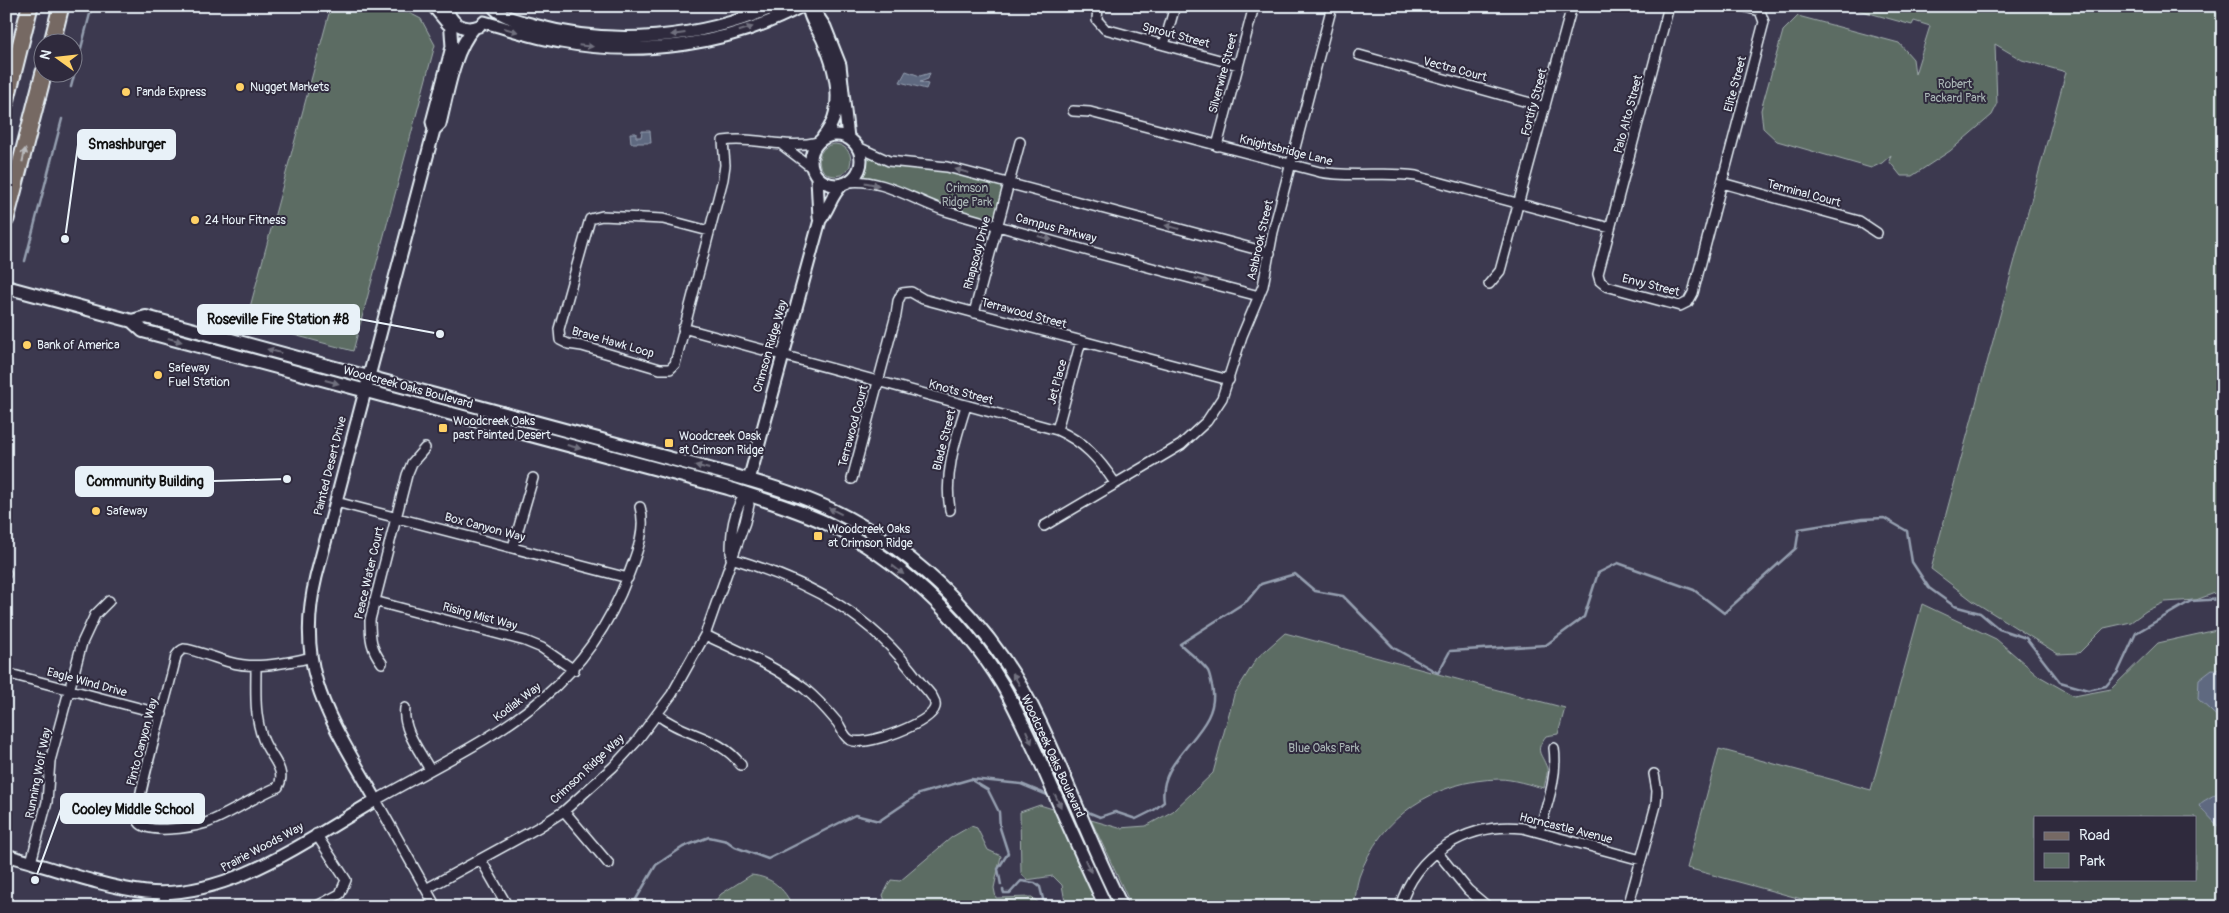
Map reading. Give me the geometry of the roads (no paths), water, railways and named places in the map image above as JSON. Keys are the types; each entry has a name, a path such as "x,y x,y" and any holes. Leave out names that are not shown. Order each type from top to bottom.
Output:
{"main road":[{"path":"6,102 30,6"},
{"path":"54,32 61,6"},
{"path":"6,219 41,82"},
{"name":"Woodcreek Oaks Boulevard","path":"6,287 132,321 143,331 746,494 796,510 854,539 897,569 935,602 974,644 998,678 1047,777 1106,907"},
{"name":"Woodcreek Oaks Boulevard","path":"132,321 146,317 749,480 804,497 855,522 905,556 944,590 987,636 1015,677 1040,722 1122,907"},
{"path":"746,494 749,480"}],"street":[{"path":"433,6 448,14 458,25 479,25 562,42 621,48 655,48 727,35 770,21 802,6"},
{"path":"492,6 502,15 541,27 589,35 620,37 653,36 706,29 776,6"},
{"name":"Painted Desert Drive","path":"434,130 440,124 460,51 468,34 479,25 492,6"},
{"path":"810,6 825,27 840,65 848,138"},
{"path":"810,6 809,14 825,46 838,98 834,122 811,153 811,166 817,178 829,185 845,184 860,167 861,160 858,147"},
{"name":"Sprout Street","path":"1098,6 1097,20 1103,28 1238,65"},
{"path":"1164,45 1175,6"},
{"name":"Silverwire Street","path":"1217,146 1254,6"},
{"name":"Ashbrook Street","path":"1044,526 1191,437 1214,412 1229,380 1242,336 1259,296 1270,253 1273,232 1332,6"},
{"path":"1557,6 1572,8"},
{"name":"Palo Alto Street","path":"1610,228 1670,6"},
{"name":"Elite Street","path":"1722,183 1764,22 1760,11 1741,6"},
{"name":"Fortify Street","path":"1490,284 1500,271 1572,8"},
{"name":"Painted Desert Drive","path":"376,800 324,706 310,658 308,629 310,598 434,130 432,122 452,47 448,14"},
{"name":"Vectra Court","path":"1359,56 1545,107"},
{"name":"Knightsbridge Lane","path":"1073,111 1090,112 1338,176 1405,174 1610,228"},
{"path":"782,145 820,140 836,134 848,138 858,147 889,161 947,167 1270,253"},
{"name":"Brave Hawk Loop","path":"709,231 663,219 602,216 590,219 559,329 560,340 568,344 582,346 660,369 670,369 675,364 683,328 709,231 725,164 723,141 758,140 782,145"},
{"name":"Rhapsody Drive","path":"974,312 1020,142"},
{"path":"782,145 811,166"},
{"name":"Crimson Ridge Way","path":"749,480 781,355 820,220 817,178"},
{"name":"Campus Parkway","path":"845,184 862,182 881,186 935,208 998,227 1259,296"},
{"name":"Envy Street","path":"1610,228 1598,274 1601,283 1674,305 1686,304 1693,293 1722,183"},
{"name":"Terminal Court","path":"1722,183 1860,221 1877,232"},
{"name":"Crimson Ridge Way","path":"820,220 825,214 831,198 845,184"},
{"name":"Terrawood Street","path":"878,380 898,301 902,293 911,292 923,299 1229,380"},
{"name":"Knots Street","path":"683,328 1057,430 1085,446 1098,459 1115,483"},
{"name":"Jet Place","path":"1057,430 1081,341"},
{"name":"Terrawood Court","path":"852,479 878,380"},
{"name":"Blade Street","path":"950,510 947,494 949,469 966,406"},
{"name":"Peace Water Court","path":"382,663 373,652 370,639 370,620 407,475 412,463 425,448"},
{"path":"513,547 533,478"},
{"name":"Crimson Ridge Way","path":"426,889 481,860 564,811 612,767 658,714 689,667 705,635 731,558 738,525 738,504 746,494"},
{"name":"Box Canyon Way","path":"336,502 396,516 628,578"},
{"name":"Kodiak Way","path":"376,800 512,723 535,707 574,670 604,629 619,601 628,578 642,528 640,507"},
{"path":"705,635 766,665 805,690 825,708 839,724 844,735 851,740 858,741 902,731 931,714 936,706 934,699 912,670 889,644 862,621 830,599 797,581 731,558"},
{"name":"Running Wolf Way","path":"31,862 48,796 50,761 87,629 95,615 109,601"},
{"name":"Rising Mist Way","path":"374,601 525,641 542,648 574,670"},
{"name":"Pinto Canyon Way","path":"256,667 258,723 263,740 281,771 283,779 278,787 205,823 175,829 141,826 137,819 142,788 176,656 181,650 187,648 235,664 256,667 310,658"},
{"name":"Eagle Wind Drive","path":"6,673 162,714"},
{"path":"405,708 404,716 407,728 430,770"},
{"path":"658,714 685,731 726,747 741,765"},
{"path":"1539,832 1554,776 1556,762 1554,748"},
{"path":"1628,907 1656,805 1657,791 1654,774"},
{"path":"376,800 436,907"},
{"name":"Prairie Woods Way","path":"6,855 127,888 149,892 201,888 230,880 376,800"},
{"path":"564,811 609,864"},
{"name":"Horncastle Avenue","path":"1400,907 1411,879 1428,859 1459,837 1482,830 1510,826 1641,860"},
{"path":"315,907 340,894 346,880 316,834"},
{"path":"1437,852 1468,890 1488,907"},
{"path":"481,860 508,907"},
{"path":"164,907 165,892"}],"water":[{"path":"906,71 920,76 930,73 928,79 920,82 928,84 926,89 900,82"},
{"path":"642,131 650,131 651,143 631,143 630,133 636,133 636,137 641,137"},
{"path":"2212,669 2223,670 2223,722 2198,699 2199,679"},
{"path":"2223,786 2223,831 2199,806"}],"waterway":[{"path":"71,87 92,6"},
{"path":"25,261 62,119"},
{"path":"6,333 10,317"},
{"path":"1083,810 1100,817 1115,812 1136,819 1154,810 1164,802 1164,785 1170,771 1200,731 1208,717 1213,702 1212,686 1208,671 1180,644 1247,601 1261,584 1295,574 1315,591 1343,596 1394,648 1438,673 1450,651 1546,645 1584,617 1598,573 1618,563 1694,590 1724,613 1796,548 1799,529 1862,519 1884,518 1907,531 1912,562 1929,588 1954,606 1980,613 1999,629 2026,638 2060,682 2088,690 2106,686 2118,672 2136,633 2191,601 2223,599"},
{"path":"635,907 635,901 656,865 683,847 709,837 727,841 735,847 768,859 855,815 879,821 919,794 971,779 1021,784 1050,796"},
{"path":"973,781 988,790 999,812 1000,828 1008,853 998,869 1001,885"},
{"path":"1003,890 1004,893 1010,893 1021,881 1035,883 1040,887 1045,907"}],"place":[{"name":"Nugget Markets","path":"240,87"},
{"name":"Panda Express","path":"126,92"},
{"name":"24 Hour Fitness","path":"195,220"},
{"name":"Smashburger","path":"65,239"},
{"name":"Roseville Fire Station #8","path":"440,334"},
{"name":"Bank of America","path":"27,345"},
{"name":"Safeway Fuel Station","path":"158,375"},
{"name":"Woodcreek Oaks past Painted Desert","path":"443,428"},
{"name":"Woodcreek Oask at Crimson Ridge","path":"669,443"},
{"name":"Community Building","path":"287,479"},
{"name":"Safeway","path":"96,511"},
{"name":"Woodcreek Oaks at Crimson Ridge","path":"818,536"},
{"name":"Cooley Middle School","path":"35,880"}],"park label":[{"name":"Robert Packard Park","path":"1955,91"},
{"name":"Crimson Ridge Park","path":"967,195"},
{"name":"Blue Oaks Park","path":"1324,748"}]}
